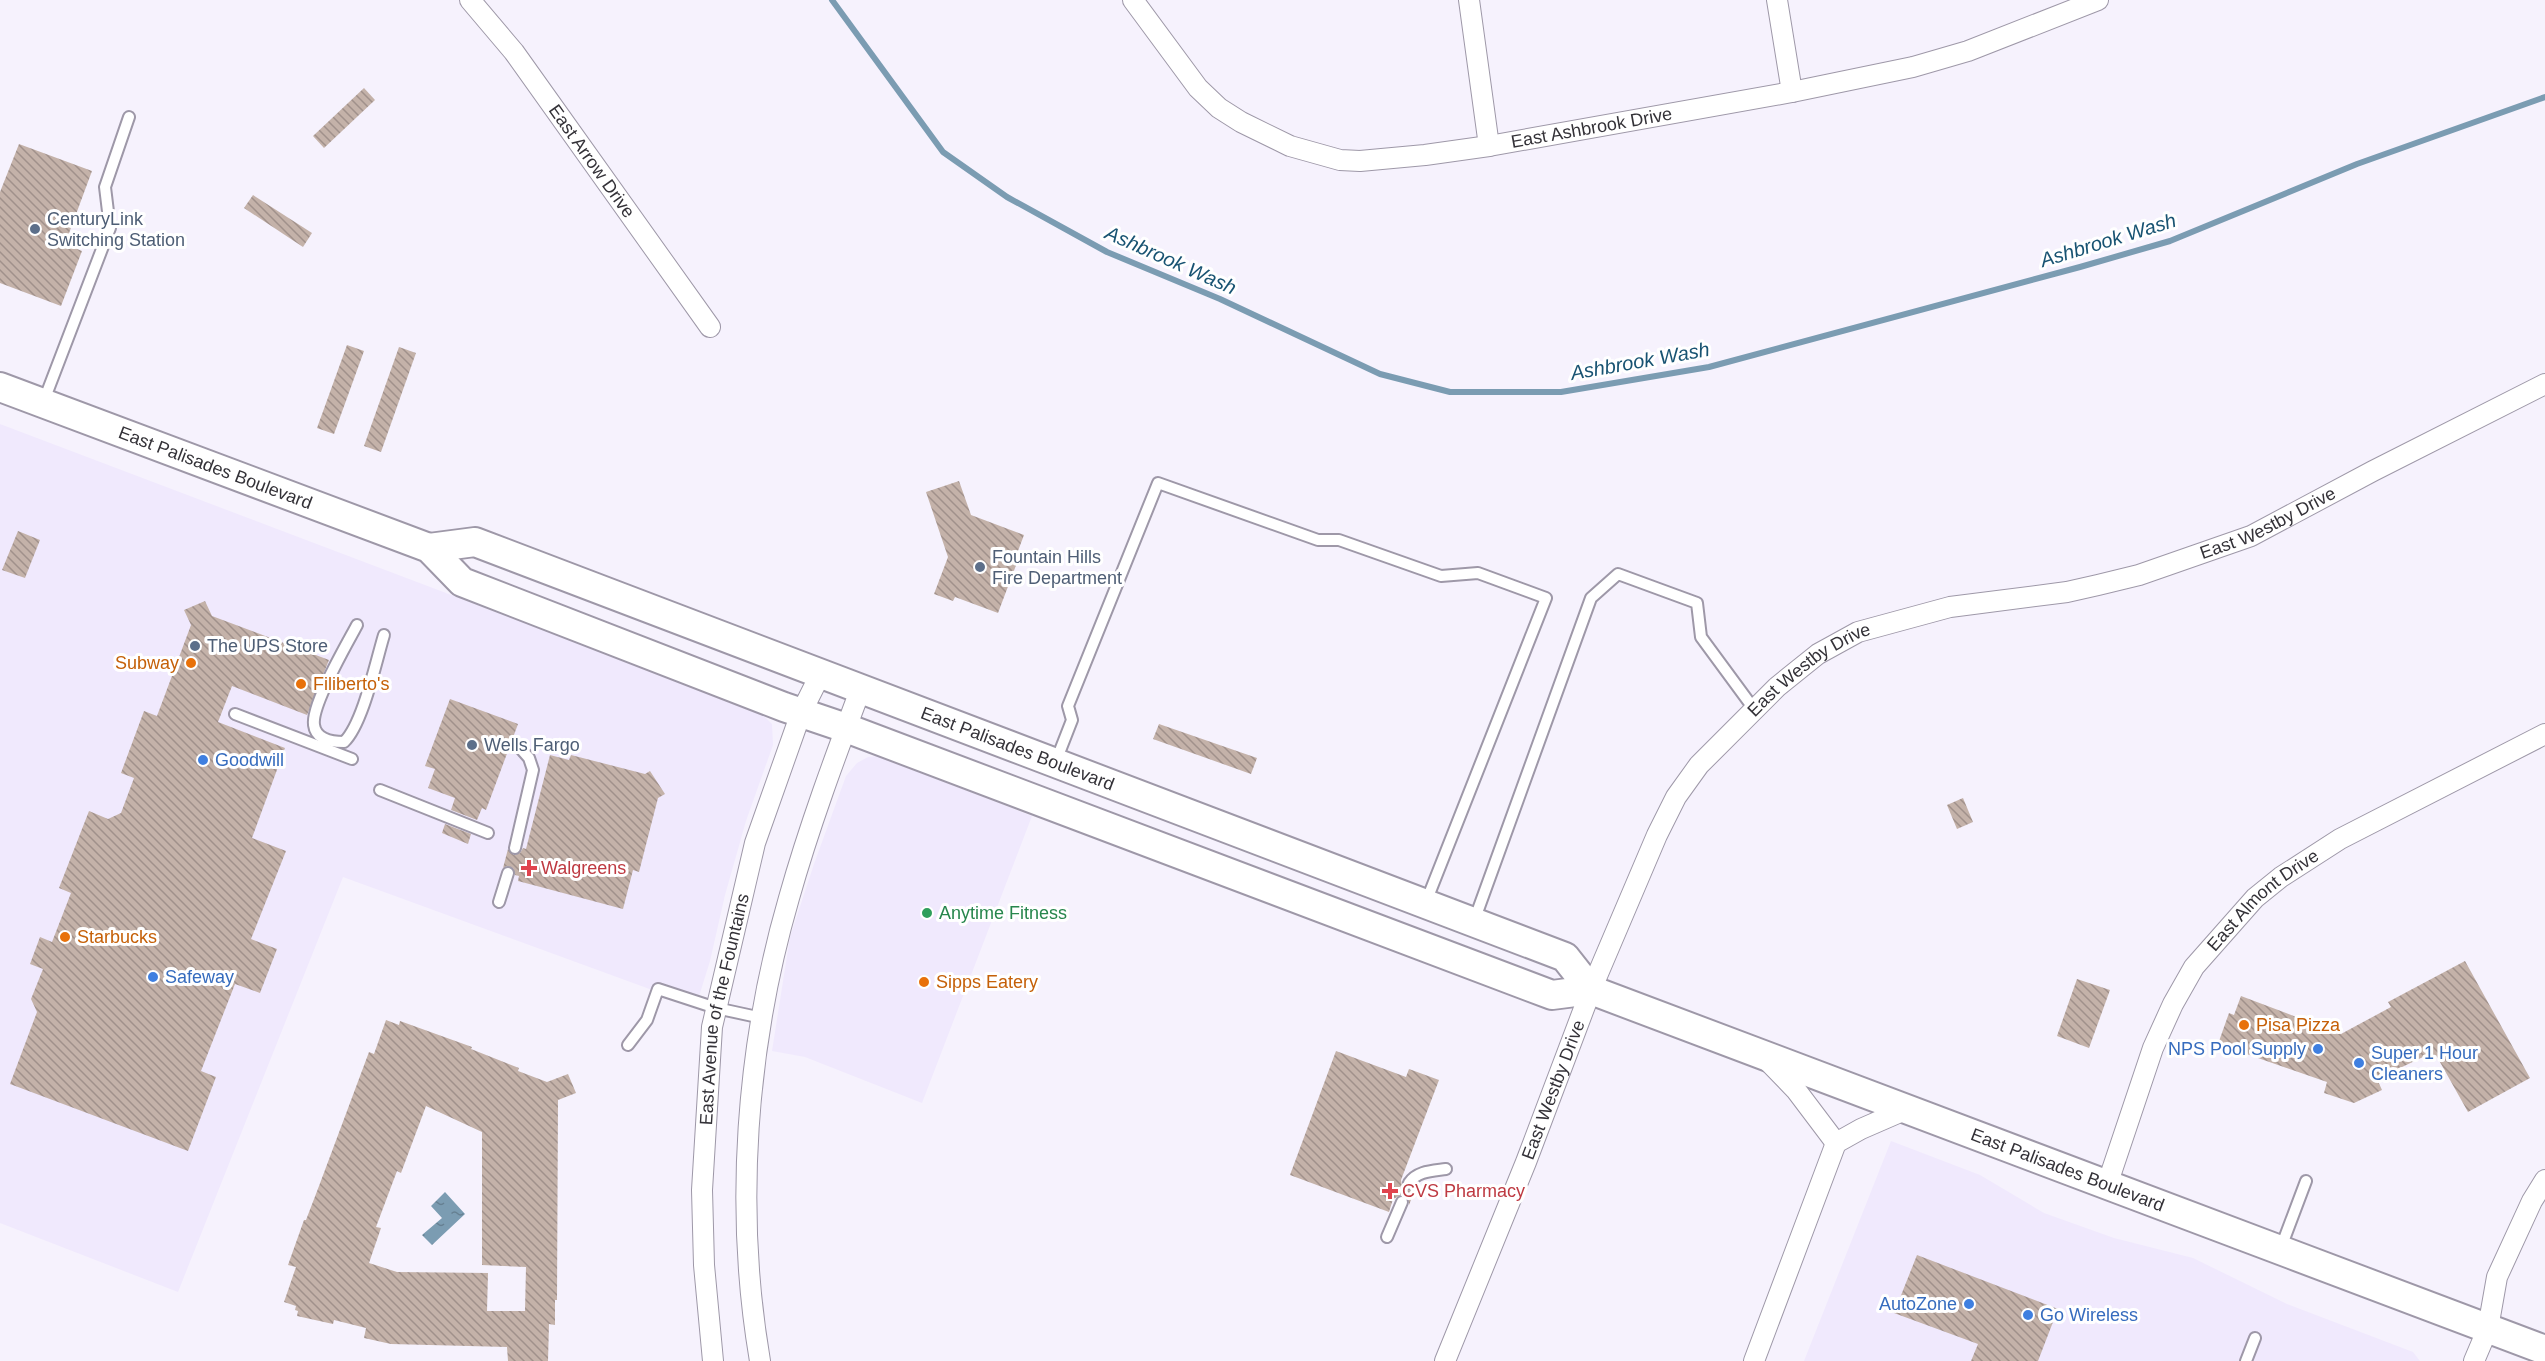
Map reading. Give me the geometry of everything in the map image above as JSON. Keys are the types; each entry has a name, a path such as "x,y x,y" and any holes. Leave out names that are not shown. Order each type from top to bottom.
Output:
{"street":[{"name":"East Arrow Drive","path":"470,0 514,52 710,327"},
{"name":"East Ashbrook Drive","path":"1133,0 1198,88 1219,108 1241,122 1290,146 1340,160 1360,161 1489,146 1792,92 1913,67 1968,51 2098,0"},
{"path":"1469,0 1489,146"},
{"path":"1777,0 1792,92"},
{"name":"East Westby Drive","path":"1445,1361 1526,1162 1591,990 1657,835 1676,797 1699,765 1777,687 1818,654 1858,632 1950,607 2046,595 2139,575 2251,536 2545,384"},
{"name":"East Palisades Boulevard","path":"0,387 429,548 462,582 801,713 1552,995 1591,990 2545,1350"},
{"name":"East Palisades Boulevard","path":"429,548 475,542 861,688 1565,957 1591,990"},
{"name":"East Avenue of the Fountains","path":"713,1361 704,1265 702,1190 708,1066 716,1008 755,843 801,713 821,673"},
{"path":"760,1361 749,1244 747,1155 762,1018 788,900 861,688"},
{"name":"East Almont Drive","path":"2108,1185 2153,1048 2173,1004 2194,967 2255,898 2281,877 2340,839 2545,734"},
{"path":"1762,1054 1796,1090 1836,1143"},
{"path":"1754,1361 1836,1143 1861,1129 1907,1109"},
{"path":"2474,1361 2488,1328 2496,1277 2532,1201 2545,1180"}],"lane":[{"path":"43,403 110,228 105,187 129,117"},
{"path":"1055,764 1072,720 1068,706 1158,483 1318,540 1339,540 1441,576 1478,573 1546,598 1425,904"},
{"path":"1474,922 1591,598 1618,574 1697,603 1701,637 1754,709"},
{"path":"357,625 322,696 313,723 316,732 324,739 344,742 350,736 362,708 384,635"},
{"path":"235,714 352,759"},
{"path":"515,848 533,770 529,759 521,749"},
{"path":"380,790 488,833"},
{"path":"499,902 508,873"},
{"path":"628,1045 647,1020 658,989 716,1008 762,1018"},
{"path":"1408,1183 1421,1173 1446,1169"},
{"path":"2280,1250 2306,1181"},
{"path":"1387,1236 1402,1202"},
{"path":"2246,1361 2255,1338"}],"shaded area":[{"path":"0,424 760,712 772,724 773,745 746,821 696,1006 343,877 178,1292 0,1223"},
{"path":"877,756 1032,816 922,1103 805,1057 772,1051 790,937 814,864 846,776 857,763 868,757"},
{"path":"1891,1141 1980,1175 2044,1213 2114,1238 2193,1258 2287,1304 2413,1352 2420,1361 1804,1361"}],"water":[{"path":"445,1192 465,1214 432,1245 422,1235 442,1218 431,1206"}],"building":[{"path":"364,88 375,100 324,148 313,136"},
{"name":"CenturyLink Switching Station","path":"19,144 92,171 65,244 82,251 61,306 0,283 0,192"},
{"path":"253,195 312,233 303,247 244,208"},
{"path":"347,345 364,351 334,434 317,428"},
{"path":"399,347 416,353 381,452 364,446"},
{"name":"Fountain Hills Fire Department","path":"959,481 971,515 1024,535 1015,559 1018,560 998,613 955,597 953,601 934,594 948,557 926,492"},
{"path":"18,531 40,540 25,578 2,570"},
{"name":"Safeway","path":"205,601 212,616 329,660 307,715 232,686 218,722 285,748 252,838 286,851 251,939 277,949 260,993 235,984 201,1071 216,1077 188,1151 10,1084 37,1012 31,999 43,969 30,964 40,937 52,942 71,893 59,888 89,811 108,819 121,813 134,778 121,773 144,711 157,716 191,625 184,610"},
{"name":"Wells Fargo","path":"450,699 518,724 486,810 482,808 477,820 451,810 455,798 428,788 435,769 425,766"},
{"path":"1159,724 1257,758 1251,774 1153,739"},
{"name":"Walgreens","path":"550,755 569,760 571,755 645,774 650,771 665,794 658,798 639,872 633,870 623,909 518,881 519,876 515,875 513,868 507,866 503,868 508,849 514,855 520,853 523,848 526,849"},
{"path":"1963,798 1973,822 1957,829 1947,805"},
{"path":"445,824 471,834 468,844 442,833"},
{"path":"2465,961 2530,1078 2468,1112 2436,1055 2425,1060 2423,1057 2377,1079 2382,1090 2354,1103 2324,1093 2327,1082 2218,1044 2229,1013 2234,1015 2241,996 2341,1034 2391,1007 2388,1002"},
{"path":"2077,979 2110,990 2089,1048 2057,1036"},
{"path":"386,1020 399,1025 400,1021 472,1047 471,1049 519,1068 518,1071 547,1082 568,1074 576,1093 558,1100 557,1300 555,1300 555,1325 549,1324 548,1361 508,1361 507,1347 391,1344 364,1338 366,1328 334,1320 333,1324 297,1316 296,1306 284,1302 296,1267 288,1265 304,1220 306,1220 369,1052 374,1054","holes":["426,1106 482,1132 482,1265 526,1267 525,1311 487,1311 488,1273 397,1272 369,1263 381,1228 376,1227 397,1171 401,1173"]},
{"name":"CVS Pharmacy","path":"1336,1051 1406,1077 1409,1069 1439,1080 1401,1180 1402,1186 1407,1190 1416,1187 1409,1205 1408,1197 1401,1195 1393,1199 1389,1212 1290,1175"},
{"path":"1917,1255 2058,1309 2038,1361 1971,1361 1978,1344 1894,1313"}],"waterway":[{"name":"Ashbrook Wash","path":"832,0 943,152 1007,197 1107,252 1220,299 1380,374 1450,392 1561,392 1709,367 2170,241 2357,164 2545,97"}],"place":[{"name":"CenturyLink Switching Station","path":"35,229"},
{"name":"Fountain Hills Fire Department","path":"980,567"},
{"name":"The UPS Store","path":"195,646"},
{"name":"Subway","path":"191,663"},
{"name":"Filiberto's","path":"301,684"},
{"name":"Wells Fargo","path":"472,745"},
{"name":"Goodwill","path":"203,760"},
{"name":"Walgreens","path":"529,868"},
{"name":"Anytime Fitness","path":"927,913"},
{"name":"Starbucks","path":"65,937"},
{"name":"Safeway","path":"153,977"},
{"name":"Sipps Eatery","path":"924,982"},
{"name":"Pisa Pizza","path":"2244,1025"},
{"name":"NPS Pool Supply","path":"2318,1049"},
{"name":"Super 1 Hour Cleaners","path":"2359,1063"},
{"name":"CVS Pharmacy","path":"1390,1191"},
{"name":"AutoZone","path":"1969,1304"},
{"name":"Go Wireless","path":"2028,1315"}]}
